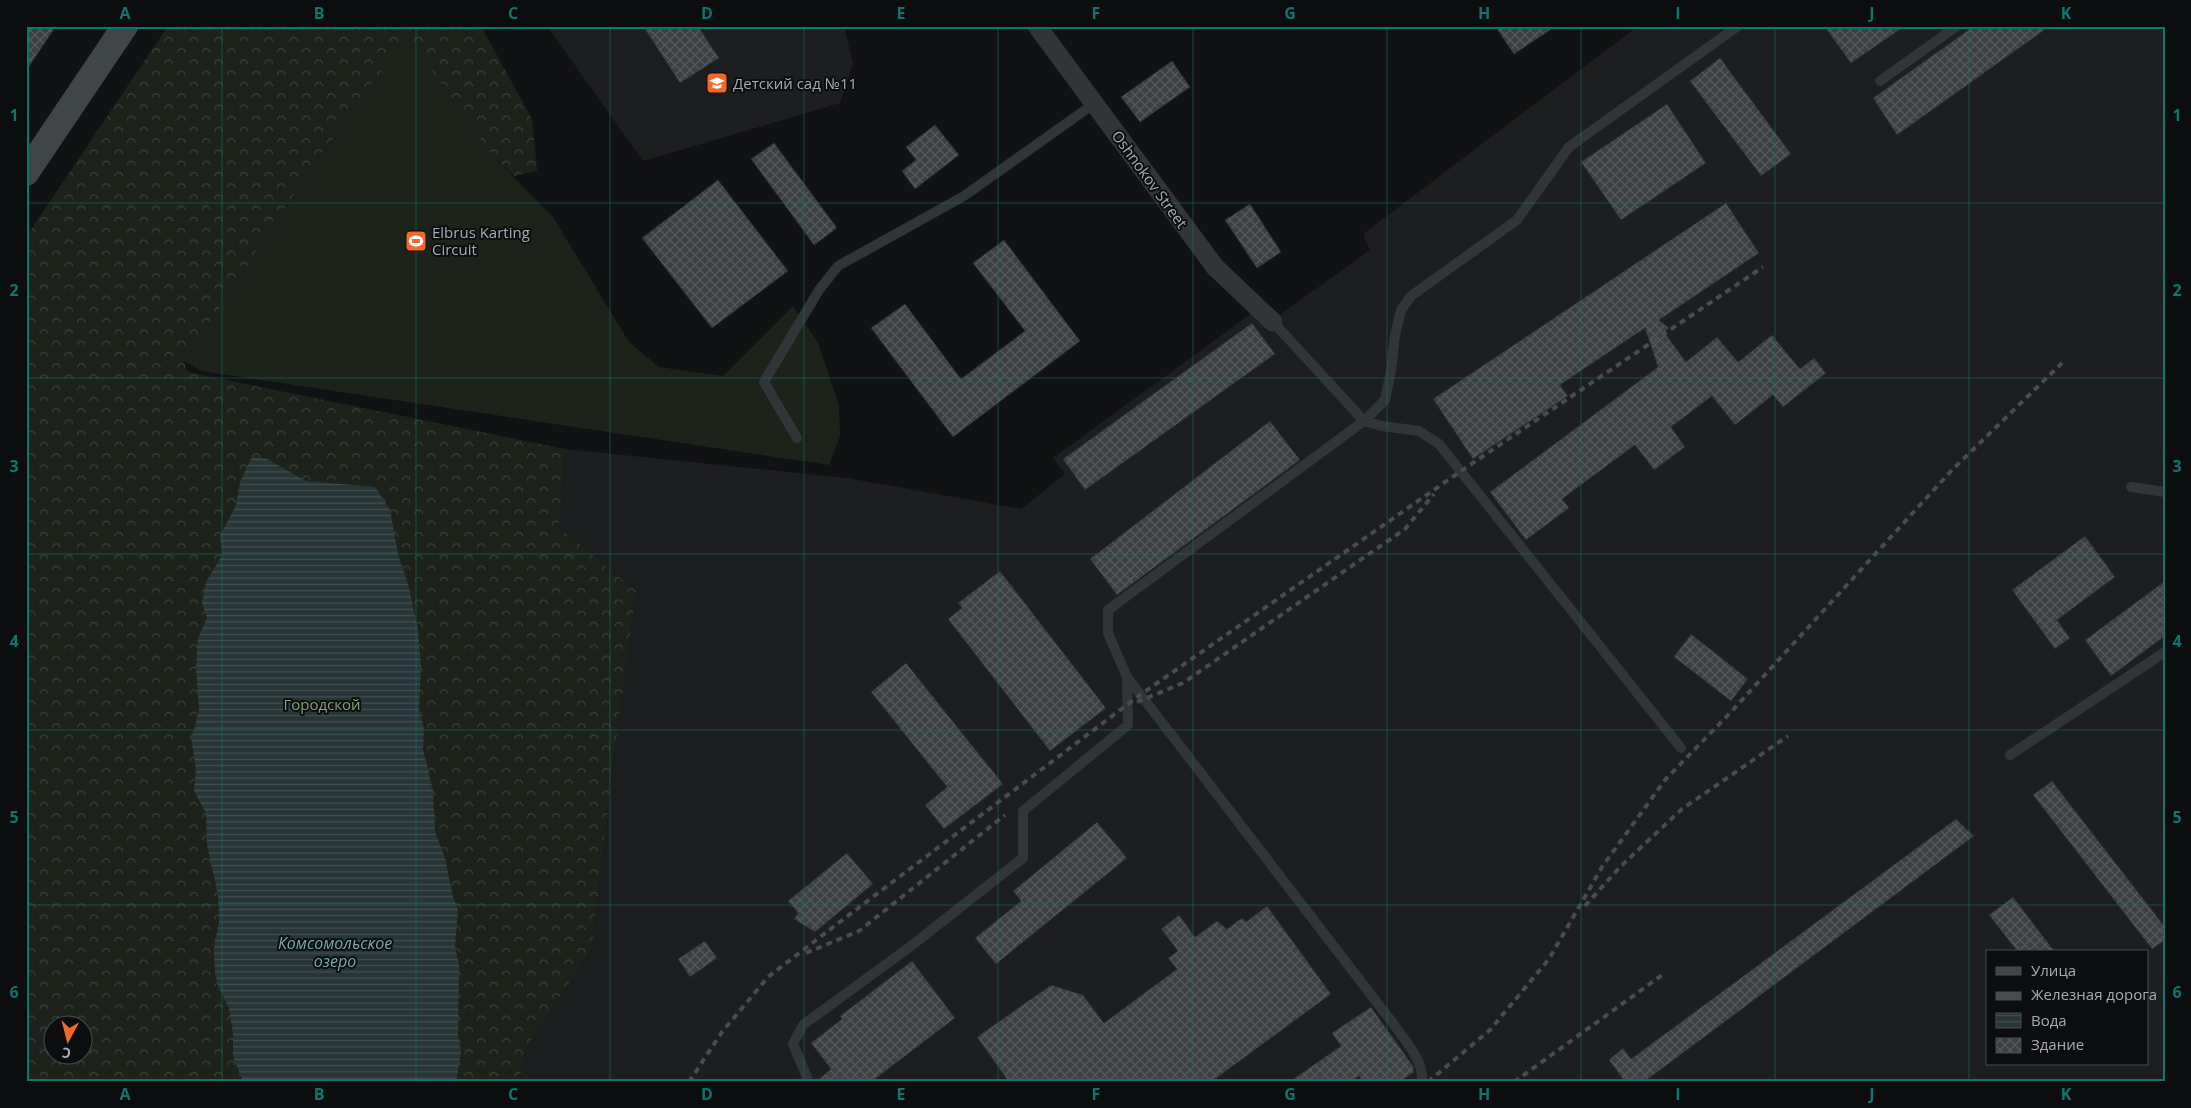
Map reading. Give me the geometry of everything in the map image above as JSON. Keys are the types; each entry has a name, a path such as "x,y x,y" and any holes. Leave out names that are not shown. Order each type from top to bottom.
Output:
{"main road":[{"path":"26,174 124,26"}],"street":[{"name":"Oshnokov Street","path":"1037,26 1215,267 1274,322"}],"lane":[{"path":"1422,1082 1423,1074 1416,1055 1395,1026 1127,677 1108,633 1108,610 1364,421 1385,400 1391,371 1395,335 1401,310 1410,296 1517,220 1569,147 1738,26"},
{"path":"1880,80 1957,26"},
{"path":"797,438 764,382 818,290 838,266 964,196 1095,103"},
{"path":"1274,322 1364,421 1382,426 1419,431 1439,444 1681,748"},
{"path":"2131,487 2165,492"},
{"path":"2010,755 2165,652"},
{"path":"809,1082 793,1044 803,1025 911,946 1024,858 1023,811 1128,725 1127,677"}],"shaded area":[{"name":"Детский сад №11","path":"547,26 844,26 853,63 840,103 643,161"},
{"path":"1638,26 2165,26 2165,1082 519,1082 526,1047 592,949 610,790 636,591 559,527 565,449 847,478 1021,509 1065,474 1053,458 1252,313 1266,325 1370,250 1363,234"}],"green space":[{"name":"Городской","path":"168,26 481,26 532,119 537,171 514,176 492,155 407,36 315,163 184,361 186,370 192,373 565,449 559,527 636,591 610,790 592,949 526,1047 519,1082 26,1082 26,237"},
{"name":"Elbrus Karting Circuit","path":"407,35 492,155 553,217 629,342 659,367 723,376 793,306 818,343 839,405 840,436 829,465 201,371 184,361 315,163"}],"water":[{"name":"Комсомольское озеро","path":"252,457 267,459 306,481 375,487 390,510 398,554 408,584 418,630 421,667 419,710 424,729 423,749 433,791 435,832 445,858 453,897 458,910 455,946 459,966 458,1037 461,1052 456,1082 243,1082 233,1056 233,1034 229,1008 219,988 215,974 214,949 219,921 218,895 207,845 206,813 194,791 196,769 191,738 199,709 196,668 198,638 207,618 202,603 206,582 223,554 220,536 236,505 240,482"}],"building":[{"path":"26,26 56,26 26,71"},
{"path":"643,26 698,26 719,58 680,83"},
{"path":"1495,26 1556,26 1514,54"},
{"path":"1824,26 1905,26 1851,63"},
{"path":"1974,26 2050,26 1897,135 1873,98"},
{"path":"1720,58 1791,154 1761,176 1690,81"},
{"path":"1172,61 1190,87 1140,122 1121,97"},
{"path":"1667,104 1706,163 1621,220 1581,162"},
{"path":"935,125 959,155 915,189 902,171 916,160 906,147"},
{"path":"774,143 837,228 814,245 751,159"},
{"path":"718,180 788,271 712,328 642,238"},
{"path":"1726,203 1759,253 1659,320 1669,328 1664,332 1686,362 1717,337 1738,362 1772,335 1800,369 1814,358 1826,373 1783,407 1773,395 1735,425 1712,396 1671,427 1685,447 1654,470 1635,445 1562,499 1569,508 1526,540 1490,492 1658,367 1645,328 1560,385 1568,396 1473,459 1433,399"},
{"path":"1250,204 1281,252 1257,268 1225,220"},
{"path":"1004,240 1080,341 953,437 871,328 905,304 961,379 1025,331 973,263"},
{"path":"1252,323 1275,354 1085,490 1063,459"},
{"path":"1270,421 1300,460 1117,595 1090,559"},
{"path":"2085,536 2115,577 2057,620 2070,638 2055,649 2012,590"},
{"path":"1000,571 1106,708 1050,751 948,619 962,608 958,603"},
{"path":"2165,581 2165,636 2111,676 2085,640"},
{"path":"1691,634 1748,679 1731,701 1674,657"},
{"path":"906,663 1003,784 944,829 925,805 947,787 871,692"},
{"path":"2052,781 2165,927 2165,940 2152,949 2033,795"},
{"path":"1956,819 1974,836 1644,1082 1625,1082 1609,1060 1623,1048 1631,1059"},
{"path":"1097,822 1127,858 996,964 975,938 1021,901 1013,891"},
{"path":"847,853 873,884 815,932 794,919 798,913 788,901"},
{"path":"2013,897 2053,950 2016,950 1989,915"},
{"path":"1267,906 1331,994 1211,1082 1009,1082 977,1037 1051,985 1083,995 1104,1023 1177,969 1168,958 1178,951 1161,929 1179,915 1195,937 1217,921 1227,929 1242,918 1246,922"},
{"path":"705,941 717,958 690,977 678,959"},
{"path":"912,961 955,1018 871,1082 816,1082 831,1069 811,1043 842,1019 840,1016"},
{"path":"1371,1007 1413,1066 1414,1072 1399,1082 1363,1082 1359,1076 1351,1082 1289,1082 1341,1046 1332,1033"}],"railway":[{"path":"689,1082 722,1032 768,977 841,921 1140,695 1461,471 1763,267"},
{"path":"1428,1082 1490,1030 1549,959 1602,867 1665,780 1731,712 1951,471 2062,363"},
{"path":"1137,702 1183,683 1405,529 1434,494"},
{"path":"1585,906 1620,867 1682,809 1788,736"},
{"path":"806,953 859,931 1005,815"},
{"path":"1514,1082 1665,973"}],"place":[{"name":"Детский сад №11","path":"717,83"},
{"name":"Elbrus Karting Circuit","path":"416,241"}]}
